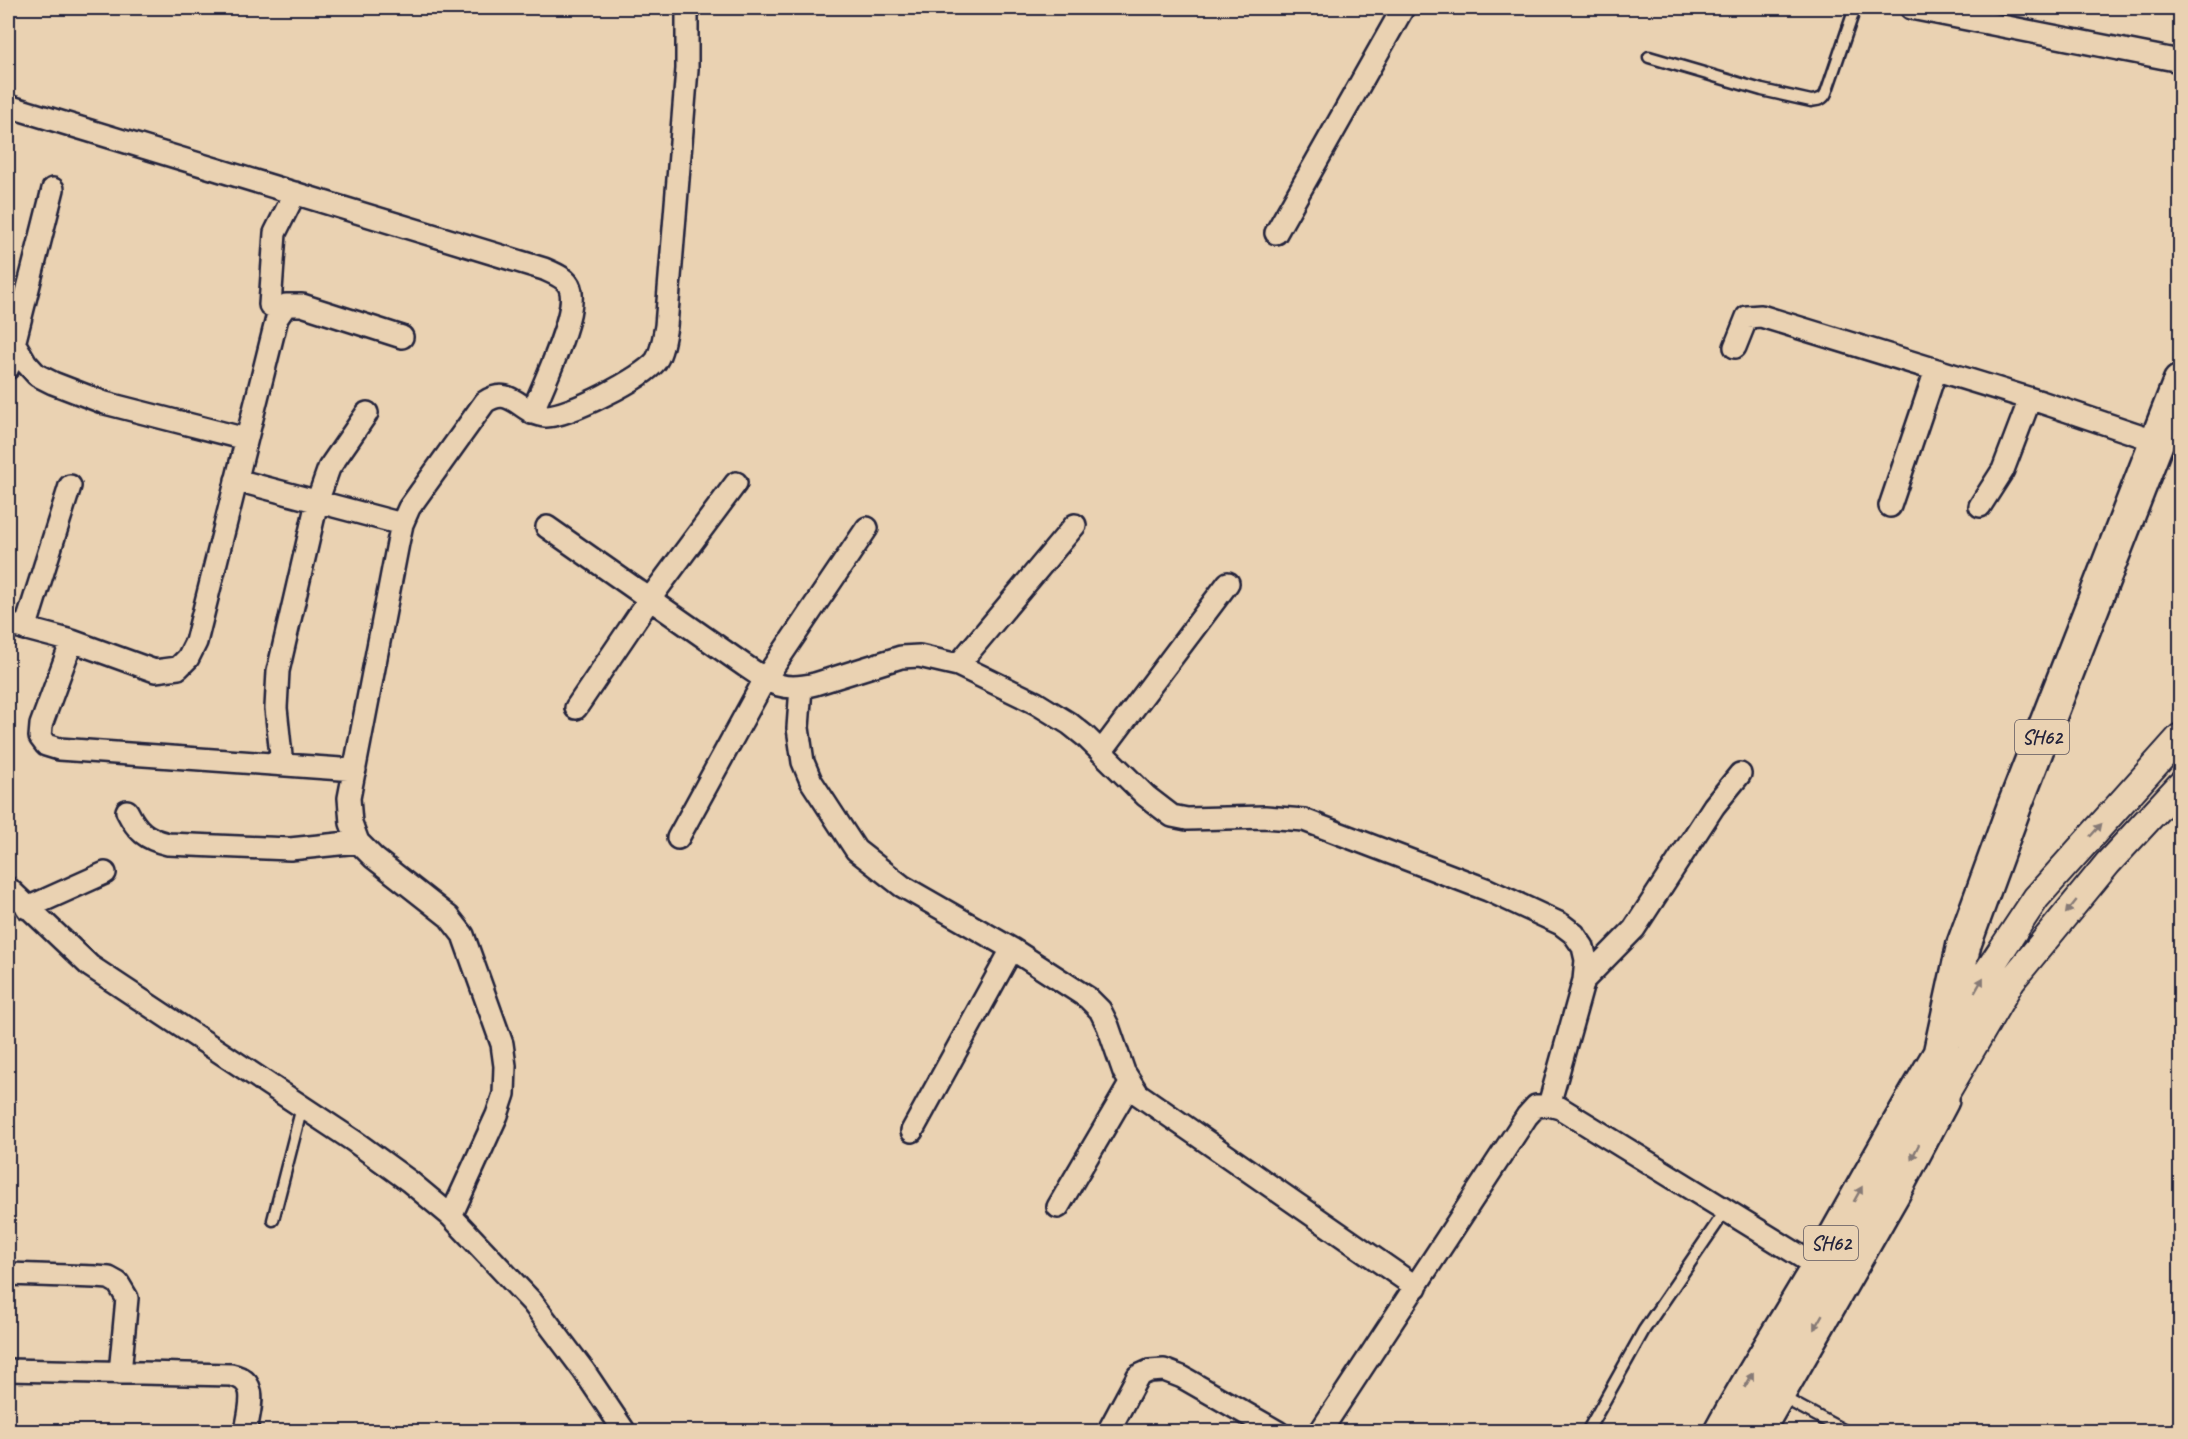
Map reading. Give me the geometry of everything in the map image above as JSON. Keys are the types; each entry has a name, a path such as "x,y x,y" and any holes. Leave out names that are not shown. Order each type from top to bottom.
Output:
{"main road":[{"name":"SH62","path":"1756,1431 1894,1191 1942,1100 1940,1054 1964,944 1982,890 2181,382"},
{"name":"SH62","path":"1721,1431 1940,1054"}],"street":[{"path":"451,1216 497,1115 504,1094 505,1066 502,1044 463,936 449,917 374,858 358,842 351,823 350,806 355,770 402,524 416,496 485,402 494,395 506,395 532,413 547,416 562,414 627,383 645,372 657,359 666,326 687,69 687,8"},
{"path":"1276,233 1403,8"},
{"path":"1911,8 2181,61"},
{"path":"8,106 544,268 570,285 572,300 569,319 532,413"},
{"path":"8,368 11,337 53,189"},
{"path":"270,305 274,233 295,194"},
{"path":"70,486 16,627 72,641 155,671 178,668 188,658 196,642 277,318 286,305 302,305 402,337"},
{"path":"1735,347 1748,317 1761,316 2030,399 2157,441"},
{"path":"11,337 26,363 37,375 53,383 105,403 246,440"},
{"path":"1890,506 1936,370"},
{"path":"1980,506 2003,470 2030,399"},
{"path":"282,765 276,699 278,671 317,502 329,468 367,413"},
{"path":"236,480 402,524"},
{"path":"576,708 649,600 736,483"},
{"path":"958,665 1075,525"},
{"path":"547,526 649,600 765,679 783,688 801,687 901,657 919,656 958,665 1055,714 1085,736 1146,796 1172,816 1187,819 1265,817 1304,820 1488,890 1561,924 1574,934 1583,947 1586,960 1584,981 1549,1105"},
{"path":"678,838 765,679 867,528"},
{"path":"1101,752 1228,583"},
{"path":"72,641 41,725 40,737 46,745 59,749 355,770"},
{"path":"801,687 798,728 803,762 811,781 856,850 902,886 1071,986 1100,1010 1124,1072 1138,1094 1416,1287"},
{"path":"1940,1054 1987,972 2036,898 2180,738"},
{"path":"1584,981 1634,928 1714,806 1740,774"},
{"path":"1942,1100 2012,980 2108,863 2181,786"},
{"path":"127,811 142,835 168,844 242,849 290,849 358,842"},
{"path":"14,898 105,873"},
{"path":"14,898 90,966 354,1141 409,1181 451,1216 532,1302 584,1371 625,1431"},
{"path":"912,1131 1012,949"},
{"path":"1058,1208 1130,1084"},
{"path":"1320,1431 1527,1116 1536,1106 1549,1105 1560,1108 1818,1267"},
{"path":"8,1274 109,1278 118,1283 127,1298 120,1373"},
{"path":"8,1370 243,1377 250,1385 251,1398 246,1431"},
{"path":"1108,1431 1138,1376 1149,1371 1164,1370 1182,1377 1278,1431"}],"lane":[{"path":"1649,57 1762,90 1810,101 1823,99 1855,8"},
{"path":"273,1220 302,1107"},
{"path":"1587,1431 1644,1330 1726,1210"},
{"path":"1777,1394 1847,1431"}]}
